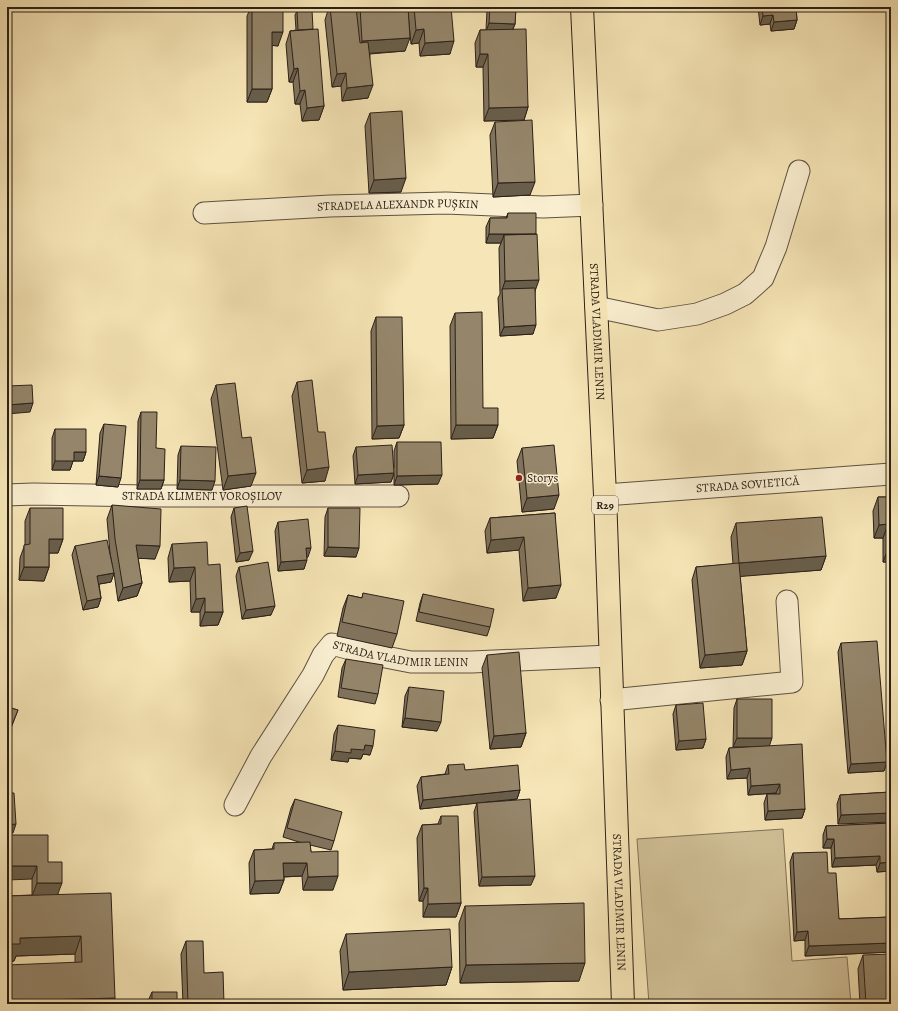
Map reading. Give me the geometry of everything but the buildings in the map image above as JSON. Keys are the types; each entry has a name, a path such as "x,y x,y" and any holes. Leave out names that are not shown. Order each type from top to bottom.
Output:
{"main road":[{"name":"STRADA VLADIMIR LENIN","path":"582,7 605,495 623,1004"}],"street":[{"path":"596,307 658,320 697,314 725,304 745,294 762,278 776,247 799,171"},
{"name":"STRADELA ALEXANDR PUȘKIN","path":"204,213 330,206 446,203 543,207 592,205"},
{"name":"STRADA SOVIETICĂ","path":"605,495 891,474"},
{"name":"STRADA KLIMENT VOROȘILOV","path":"7,495 398,496"},
{"path":"612,700 792,682 787,601"},
{"name":"STRADA VLADIMIR LENIN","path":"235,805 261,756 323,655 332,644 365,653 411,662 472,662 610,656"}],"shaded area":[{"path":"783,829 792,961 847,957 851,1004 649,1004 637,839"}],"place":[{"name":"Storys","path":"519,478"}]}
